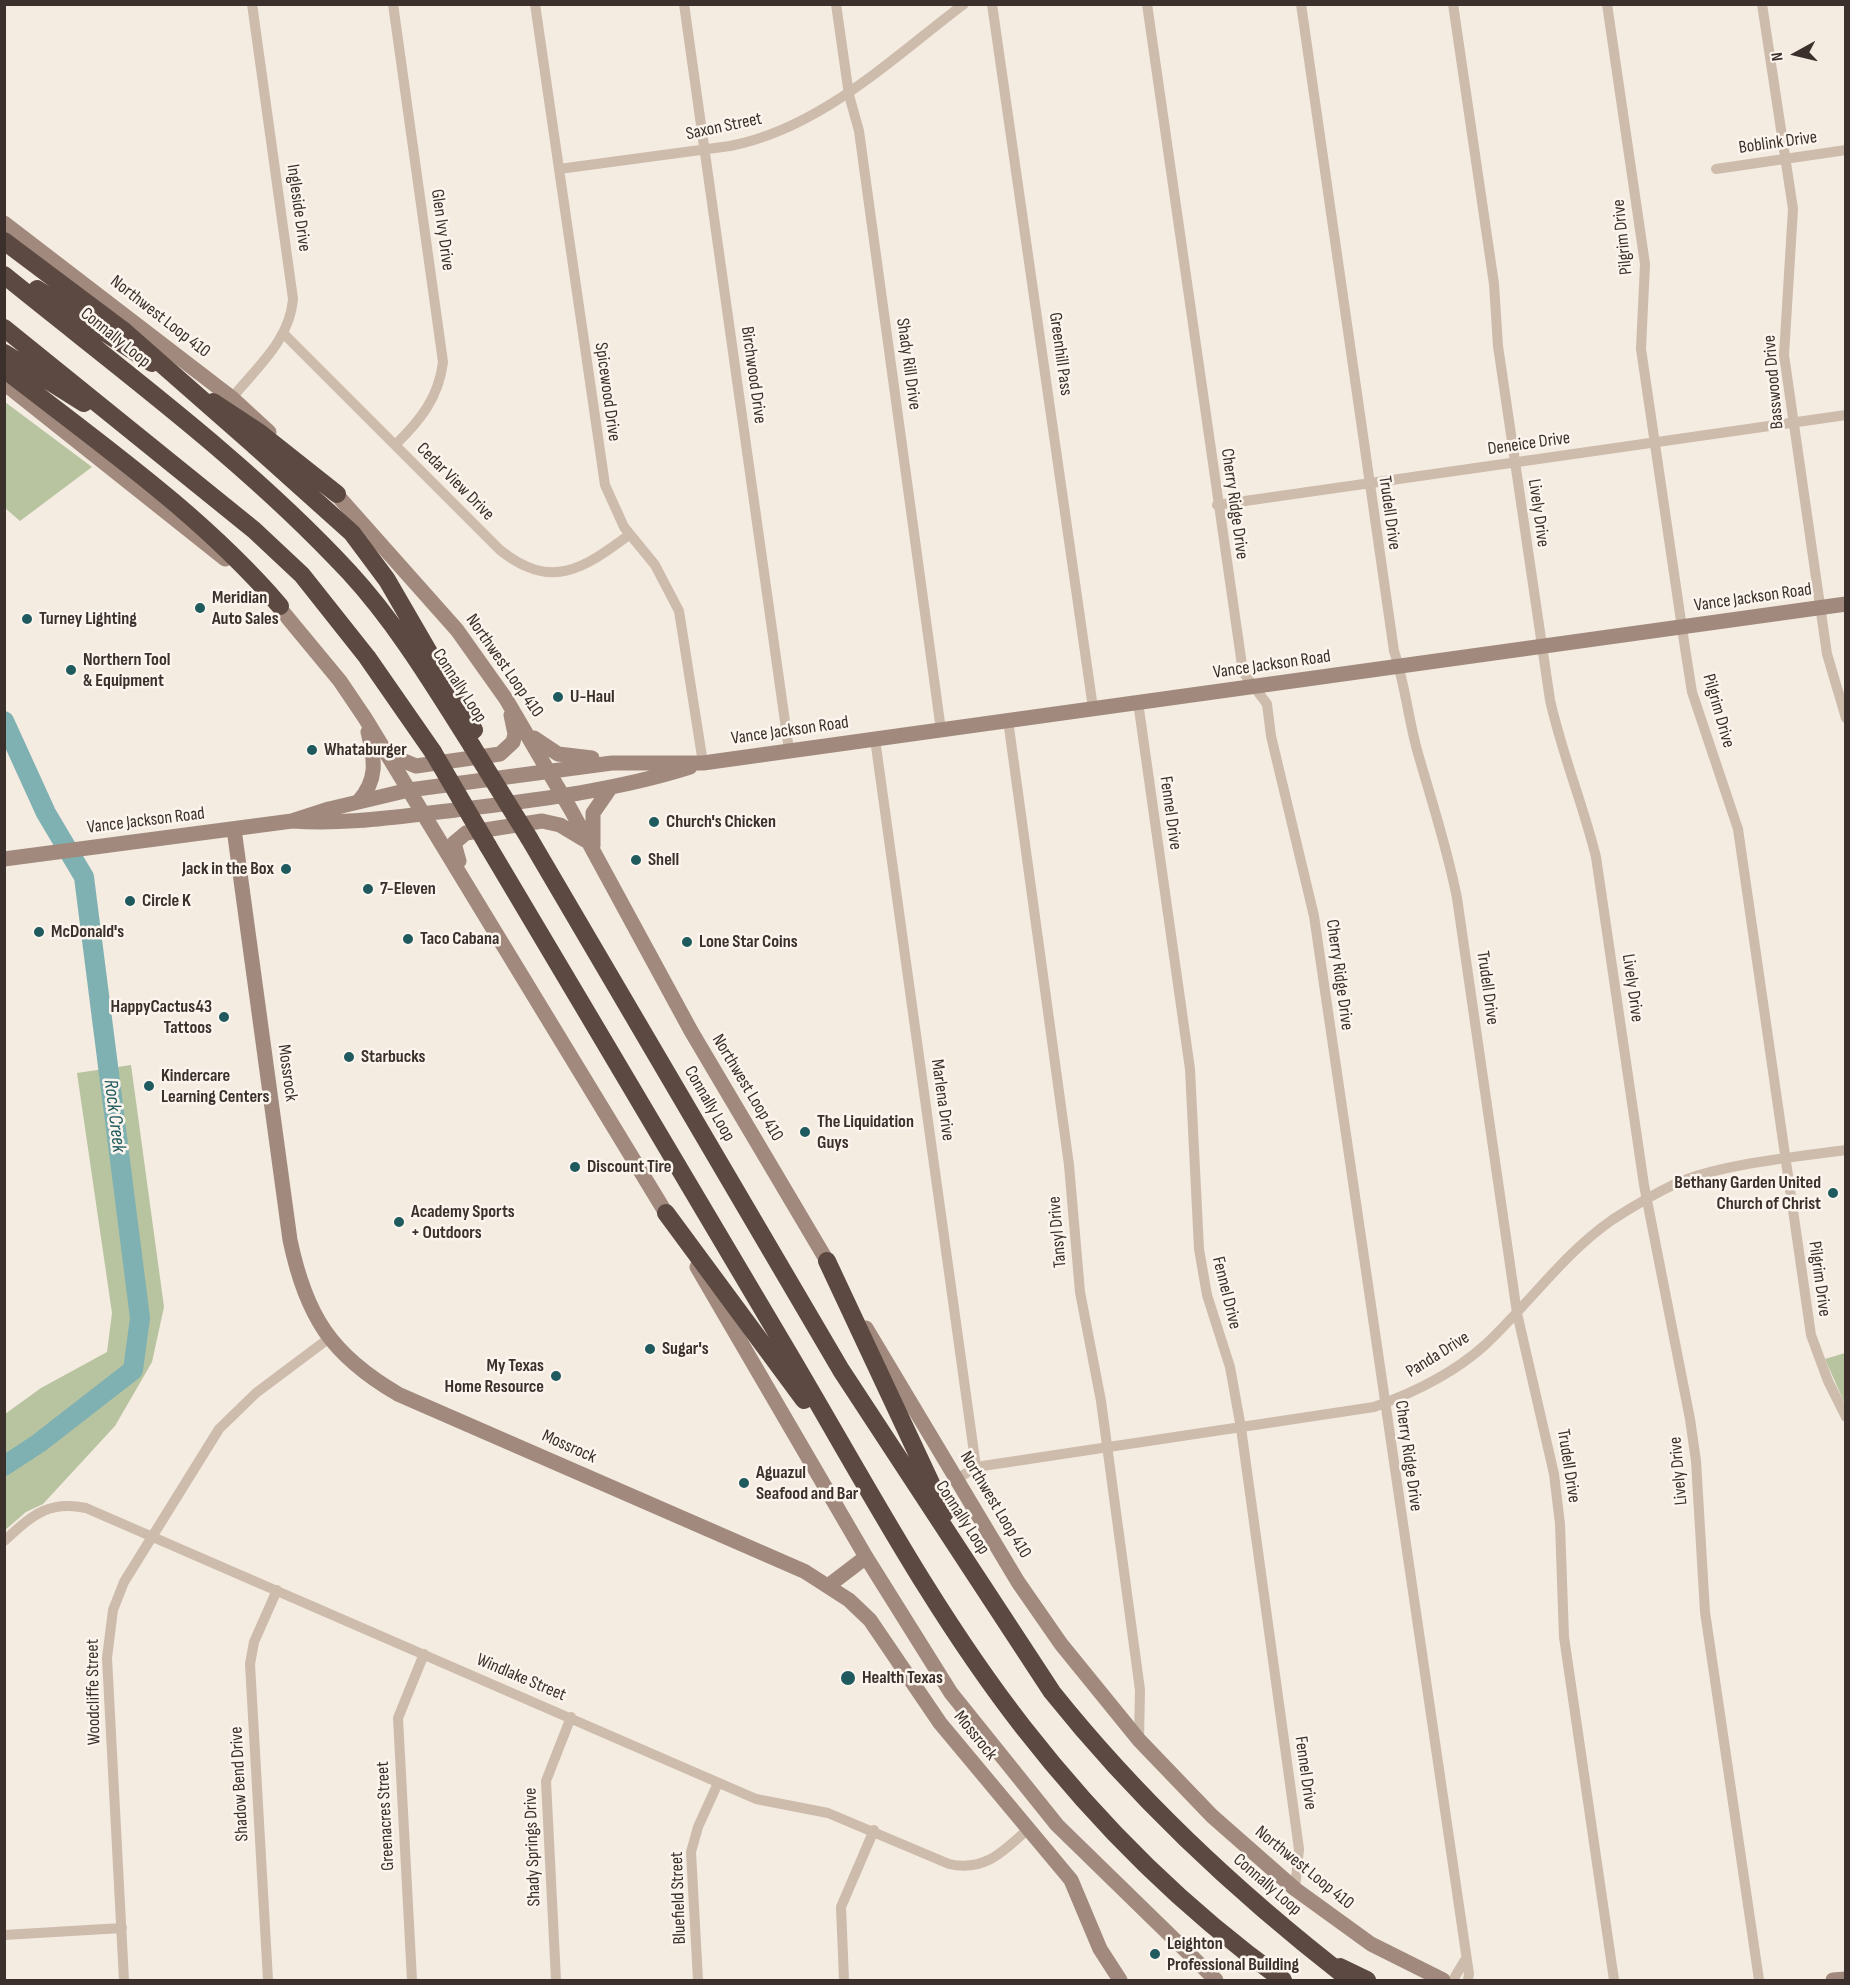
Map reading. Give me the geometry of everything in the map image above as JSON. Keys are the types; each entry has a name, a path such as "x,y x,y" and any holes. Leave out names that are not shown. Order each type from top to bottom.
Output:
{"highway":[{"path":"4,241 124,331 352,533 387,580 463,708 477,745"},
{"path":"4,268 260,432 338,494"},
{"name":"Connally Loop","path":"4,275 269,493 350,573 421,664 477,745 524,830 841,1370 1052,1692 1092,1742 1206,1859 1264,1913 1350,1980"},
{"path":"4,328 254,530 302,575 368,657 433,752 850,1459 966,1647 1022,1726 1114,1832 1201,1917 1283,1980"},
{"path":"4,353 140,436"},
{"path":"4,369 200,523 246,567 280,606"},
{"path":"666,1213 850,1459"},
{"path":"827,1261 978,1582"},
{"path":"1320,1957 1367,1980"}],"main road":[{"name":"Northwest Loop 410","path":"4,223 232,398 338,494 457,630 527,732 691,1031 957,1479 1037,1609 1091,1683 1139,1740 1212,1816 1295,1889 1371,1944 1443,1980"},
{"path":"4,383 194,533 280,606 340,681 410,790 666,1213 866,1557 951,1693 1057,1825 1102,1872 1216,1980"},
{"name":"Vance Jackson Road","path":"4,859 292,821 357,802 410,790 612,763 703,763 1845,604"},
{"path":"387,754 416,765 500,754 508,750 515,734 506,699"},
{"path":"357,802 368,789 375,771 375,759 365,718"},
{"path":"527,732 558,754 612,763"},
{"name":"Vance Jackson Road","path":"292,821 340,824 563,796 654,779 703,763"},
{"path":"592,848 593,813 611,787"},
{"path":"478,903 454,849 454,843 466,833 542,821 573,831 592,848"},
{"name":"Mossrock","path":"234,829 290,1240 305,1297 328,1339 355,1366 398,1394 804,1571 828,1586 870,1620 940,1723 1071,1880 1091,1930 1120,1980"},
{"path":"828,1586 866,1557"},
{"path":"1833,1980 1845,1978"}],"street":[{"name":"Ingleside Drive","path":"232,398 284,334 292,311 292,286 252,4"},
{"name":"Glen Ivy Drive","path":"393,4 443,362 436,394 418,422 395,445"},
{"name":"Spicewood Drive","path":"535,4 600,460 609,496 629,535 655,565 669,586 679,611 703,763"},
{"name":"Birchwood Drive","path":"684,4 789,750"},
{"name":"Shady Rill Drive","path":"836,4 849,91 859,131 941,730"},
{"name":"Saxon Street","path":"559,169 705,150 753,141 795,126 830,106 964,4"},
{"name":"Greenhill Pass","path":"992,4 1093,708"},
{"name":"Cherry Ridge Drive","path":"1147,4 1217,505 1243,672 1267,704 1274,746 1314,916 1465,1960 1469,1974 1468,1980"},
{"name":"Trudell Drive","path":"1301,4 1368,484 1394,651 1413,731 1448,852 1457,898 1517,1313 1554,1474 1560,1524 1564,1637 1614,1980"},
{"name":"Lively Drive","path":"1453,4 1494,284 1498,346 1541,647 1560,746 1586,819 1596,857 1646,1200 1690,1419 1696,1461 1705,1612 1759,1980"},
{"name":"Pilgrim Drive","path":"1607,4 1645,264 1640,339 1692,692 1738,829 1811,1335 1820,1362 1845,1417"},
{"name":"Basswood Drive","path":"1762,4 1793,223 1784,355 1827,654 1845,718"},
{"name":"Boblink Drive","path":"1716,169 1845,150"},
{"name":"Cedar View Drive","path":"284,334 500,550 530,569 552,573 574,570 596,559 629,535"},
{"name":"Deneice Drive","path":"1217,505 1845,415"},
{"name":"Fennel Drive","path":"1137,702 1190,1070 1199,1249 1207,1295 1230,1367 1241,1428 1299,1849 1295,1889"},
{"name":"Tansyl Drive","path":"1008,720 1069,1165 1080,1292 1107,1448 1140,1690 1139,1740"},
{"name":"Marlena Drive","path":"875,739 976,1467"},
{"name":"Panda Drive","path":"957,1479 976,1467 1354,1412 1384,1403 1451,1370 1483,1347 1589,1239 1612,1220 1646,1200 1687,1179 1786,1158 1845,1150"},
{"name":"Woodcliffe Street","path":"124,1980 107,1643 117,1597 151,1536 219,1429 256,1393 328,1339"},
{"name":"Windlake Street","path":"4,1541 34,1514 60,1505 86,1508 572,1717 756,1799 828,1813 874,1830 949,1864 962,1867 993,1860 1028,1829"},
{"name":"Shadow Bend Drive","path":"268,1980 250,1664 254,1642 277,1590"},
{"name":"Greenacres Street","path":"412,1980 398,1718 424,1654"},
{"name":"Shady Springs Drive","path":"556,1980 546,1780 572,1717"},
{"name":"Bluefield Street","path":"698,1980 692,1852 698,1827 718,1783"},
{"path":"844,1980 841,1907 874,1830"},
{"path":"4,1935 122,1928"},
{"path":"1453,1980 1465,1960"}],"green space":[{"path":"5,402 92,467 20,521 5,508"},
{"path":"131,1065 164,1307 152,1362 115,1426 43,1504 26,1512 5,1530 5,1414 41,1388 107,1352 112,1313 77,1073"},
{"path":"1845,1353 1845,1404 1825,1359"}],"waterway":[{"name":"Rock Creek","path":"4,721 46,813 84,877 140,1318 133,1370 39,1443 4,1466"}],"place":[{"name":"Meridian Auto Sales","path":"200,608"},
{"name":"Turney Lighting","path":"27,619"},
{"name":"Northern Tool & Equipment","path":"71,670"},
{"name":"U-Haul","path":"558,697"},
{"name":"Whataburger","path":"312,750"},
{"name":"Church's Chicken","path":"654,822"},
{"name":"Shell","path":"636,860"},
{"name":"Jack in the Box","path":"286,869"},
{"name":"7-Eleven","path":"368,889"},
{"name":"Circle K","path":"130,901"},
{"name":"McDonald's","path":"39,932"},
{"name":"Taco Cabana","path":"408,939"},
{"name":"Lone Star Coins","path":"687,942"},
{"name":"HappyCactus43 Tattoos","path":"224,1017"},
{"name":"Starbucks","path":"349,1057"},
{"name":"Kindercare Learning Centers","path":"149,1086"},
{"name":"The Liquidation Guys","path":"805,1132"},
{"name":"Discount Tire","path":"575,1167"},
{"name":"Bethany Garden United Church of Christ","path":"1833,1193"},
{"name":"Academy Sports + Outdoors","path":"399,1222"},
{"name":"Sugar's","path":"650,1349"},
{"name":"My Texas Home Resource","path":"556,1376"},
{"name":"Aguazul Seafood and Bar","path":"744,1483"},
{"name":"Health Texas","path":"848,1678"},
{"name":"Leighton Professional Building","path":"1155,1954"}]}
